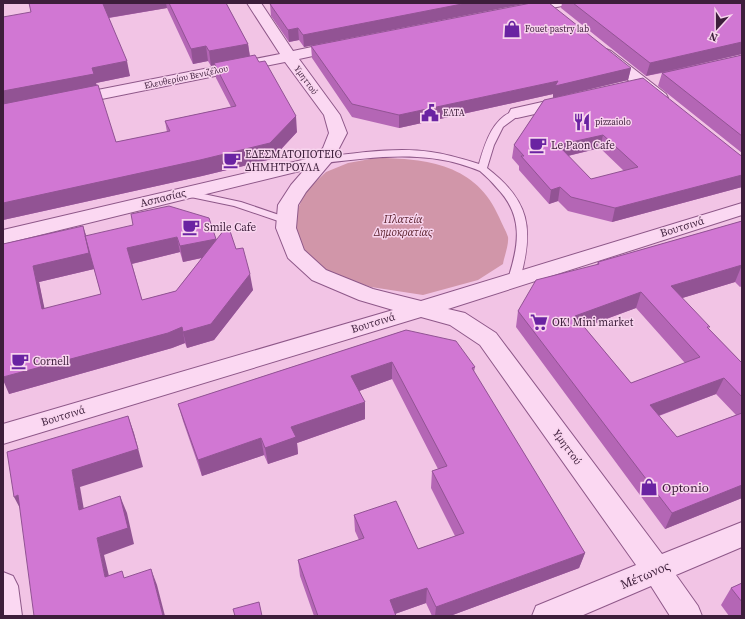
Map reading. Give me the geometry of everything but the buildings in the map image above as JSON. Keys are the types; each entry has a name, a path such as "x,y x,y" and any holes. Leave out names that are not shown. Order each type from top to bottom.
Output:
{"street":[{"name":"Υμηττού","path":"254,3 289,56 332,115 338,133 324,160 298,189 288,205 286,228 295,253 320,275 367,295 457,319 488,339 657,571 687,616"},
{"path":"507,13 549,4 564,20"},
{"name":"Ελευθερίου Βενιζέλου","path":"57,103 351,44"},
{"path":"594,44 650,82 672,107"},
{"path":"620,89 650,82"},
{"path":"517,113 584,97"},
{"name":"Ασπασίας","path":"3,237 324,160"},
{"name":"Βουτσινά","path":"3,434 422,309 514,278 742,208"},
{"name":"Μέτωνος","path":"547,616 742,534"},
{"path":"3,586 7,616"}],"lane":[{"path":"482,169 489,145 499,125 517,113"},
{"path":"324,160 380,153 416,154 452,158 482,169 497,181 514,201 523,225 523,251 514,278"},
{"path":"184,193 236,203 287,221"}],"green space":[{"name":"Πλατεία Δημοκρατίας","path":"376,158 395,158 432,163 464,175 478,186 489,200 499,217 508,237 503,264 478,280 423,295 371,287 332,274 308,256 296,234 295,215 306,191 326,172 348,163"}],"place":[{"name":"Fouet pastry lab","path":"512,29"},
{"name":"ΕΛΤΑ","path":"430,113"},
{"name":"pizzaiolo","path":"582,122"},
{"name":"Le Paon Cafe","path":"538,145"},
{"name":"ΕΔΕΣΜΑΤΟΠΟΤΕΙΟ ΔΗΜΗΤΡΟΥΛΑ","path":"232,160"},
{"name":"Smile Cafe","path":"191,227"},
{"name":"OK! Mini market","path":"539,322"},
{"name":"Cornell","path":"20,361"},
{"name":"Optonio","path":"649,487"}]}
